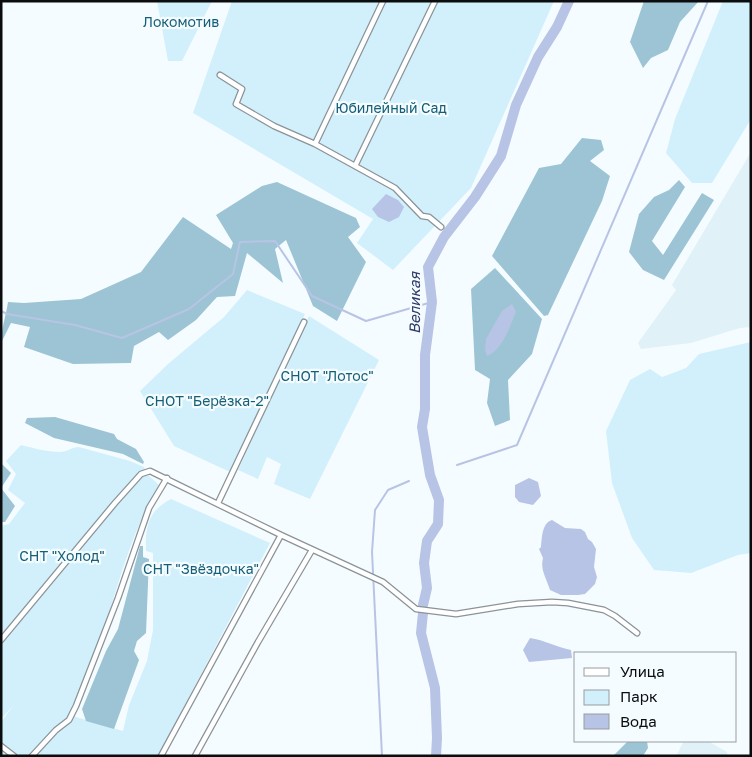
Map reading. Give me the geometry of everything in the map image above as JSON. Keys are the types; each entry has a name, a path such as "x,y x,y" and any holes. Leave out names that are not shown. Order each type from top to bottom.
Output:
{"street":[{"path":"314,144 383,1"},
{"path":"355,166 435,1"},
{"path":"220,75 242,89 236,104 274,126 314,144 395,188 422,216 429,217 441,227"},
{"path":"218,503 304,322"},
{"path":"1,640 141,474 150,471 312,550 356,568 383,582 413,607 420,610 463,614 518,604 568,603 604,610 637,633"},
{"path":"32,756 56,730 69,720 76,706 118,598 149,508 167,478"},
{"path":"161,756 281,535"},
{"path":"195,756 258,642 312,550"},
{"path":"1,746 14,756"}],"shaded area":[{"path":"644,1 699,1 680,22 668,50 651,58 643,68 630,42"},
{"path":"582,138 601,140 604,150 590,161 610,176 602,201 548,315 544,316 492,256 539,168 561,164"},
{"path":"751,152 751,327 740,328 691,343 641,349 638,343 676,290 672,285"},
{"path":"679,180 685,187 652,241 663,255 702,193 714,200 664,280 643,270 629,252 639,214 654,197 669,190"},
{"path":"277,182 356,218 360,227 348,237 366,262 337,321 313,306 286,240 275,249 283,283 247,253 235,296 217,297 196,320 168,340 159,332 134,346 131,363 73,364 24,347 30,327 11,323 1,343 8,302 24,303 81,299 141,272 183,217 231,249 233,243 216,215 262,186"},
{"path":"495,268 542,319 532,354 508,380 510,420 495,426 487,403 490,379 475,370 471,289"},
{"path":"55,417 114,434 117,439 136,449 144,462 143,464 123,454 54,438 25,423 27,418"},
{"path":"1,463 11,473 1,488"},
{"path":"1,488 15,506 5,522 1,522"},
{"path":"140,546 143,546 143,557 149,559 146,633 137,641 134,651 139,660 114,729 86,721 82,709 106,651 118,629"},
{"path":"627,742 647,742 648,748 643,756 613,756"},
{"path":"683,742 710,742 727,752 728,756 676,756"}],"green space":[{"name":"Локомотив","path":"157,1 212,1 182,61 168,61"},
{"name":"Юбилейный Сад","path":"232,1 554,1 471,188 393,270 357,243 373,219 193,113"},
{"path":"723,1 751,1 751,119 712,183 692,183 666,153 675,119"},
{"name":"СНОТ \"Берёзка-2\"","path":"247,290 305,314 230,472 174,446 140,391 168,364 224,317"},
{"name":"СНОТ \"Лотос\"","path":"309,316 379,360 310,499 274,484 281,464 267,457 258,479 238,470"},
{"path":"751,342 751,553 738,555 691,573 654,570 632,538 612,483 606,431 630,380 650,369 662,377 686,368 699,354"},
{"path":"21,445 45,451 60,452 79,447 130,461 144,467 146,473 159,485 143,515 131,546 97,649 71,714 76,717 123,731 129,705 147,661 153,630 153,553 146,551 146,534 150,520 157,509 171,499 270,543 158,756 1,756 1,722 13,706 1,719 1,526 9,524 25,503 8,490 16,474 6,461"}],"water":[{"path":"386,194 398,200 404,207 399,217 389,222 378,217 372,209"},
{"path":"512,304 516,312 508,331 497,349 487,356 485,350 486,339 502,311"},
{"path":"529,478 538,482 541,496 533,505 519,502 515,497 515,485"},
{"path":"552,520 565,528 581,529 596,549 594,567 597,577 595,584 585,594 561,595 550,590 543,570 543,558 539,549 541,547 544,527"},
{"path":"530,638 571,650 572,658 529,662 523,650"}],"waterway":[{"name":"Великая","path":"423,605 427,588 424,563 427,541 438,524 439,500 430,475 422,427 425,409 425,355 432,302 428,267 444,237 475,197 501,156 516,105 538,57 557,27 569,1"},
{"path":"457,465 517,445 708,1"},
{"path":"1,311 7,314 75,325 122,338 189,309 233,274 240,242 275,241 312,296 366,321 432,302"},
{"path":"382,756 372,552 375,510 388,490 409,481"},
{"name":"Великая","path":"423,613 421,633 435,688 436,756"}],"park label":[{"name":"СНТ \"Холод\"","path":"62,555"},
{"name":"СНТ \"Звёздочка\"","path":"201,568"}]}
